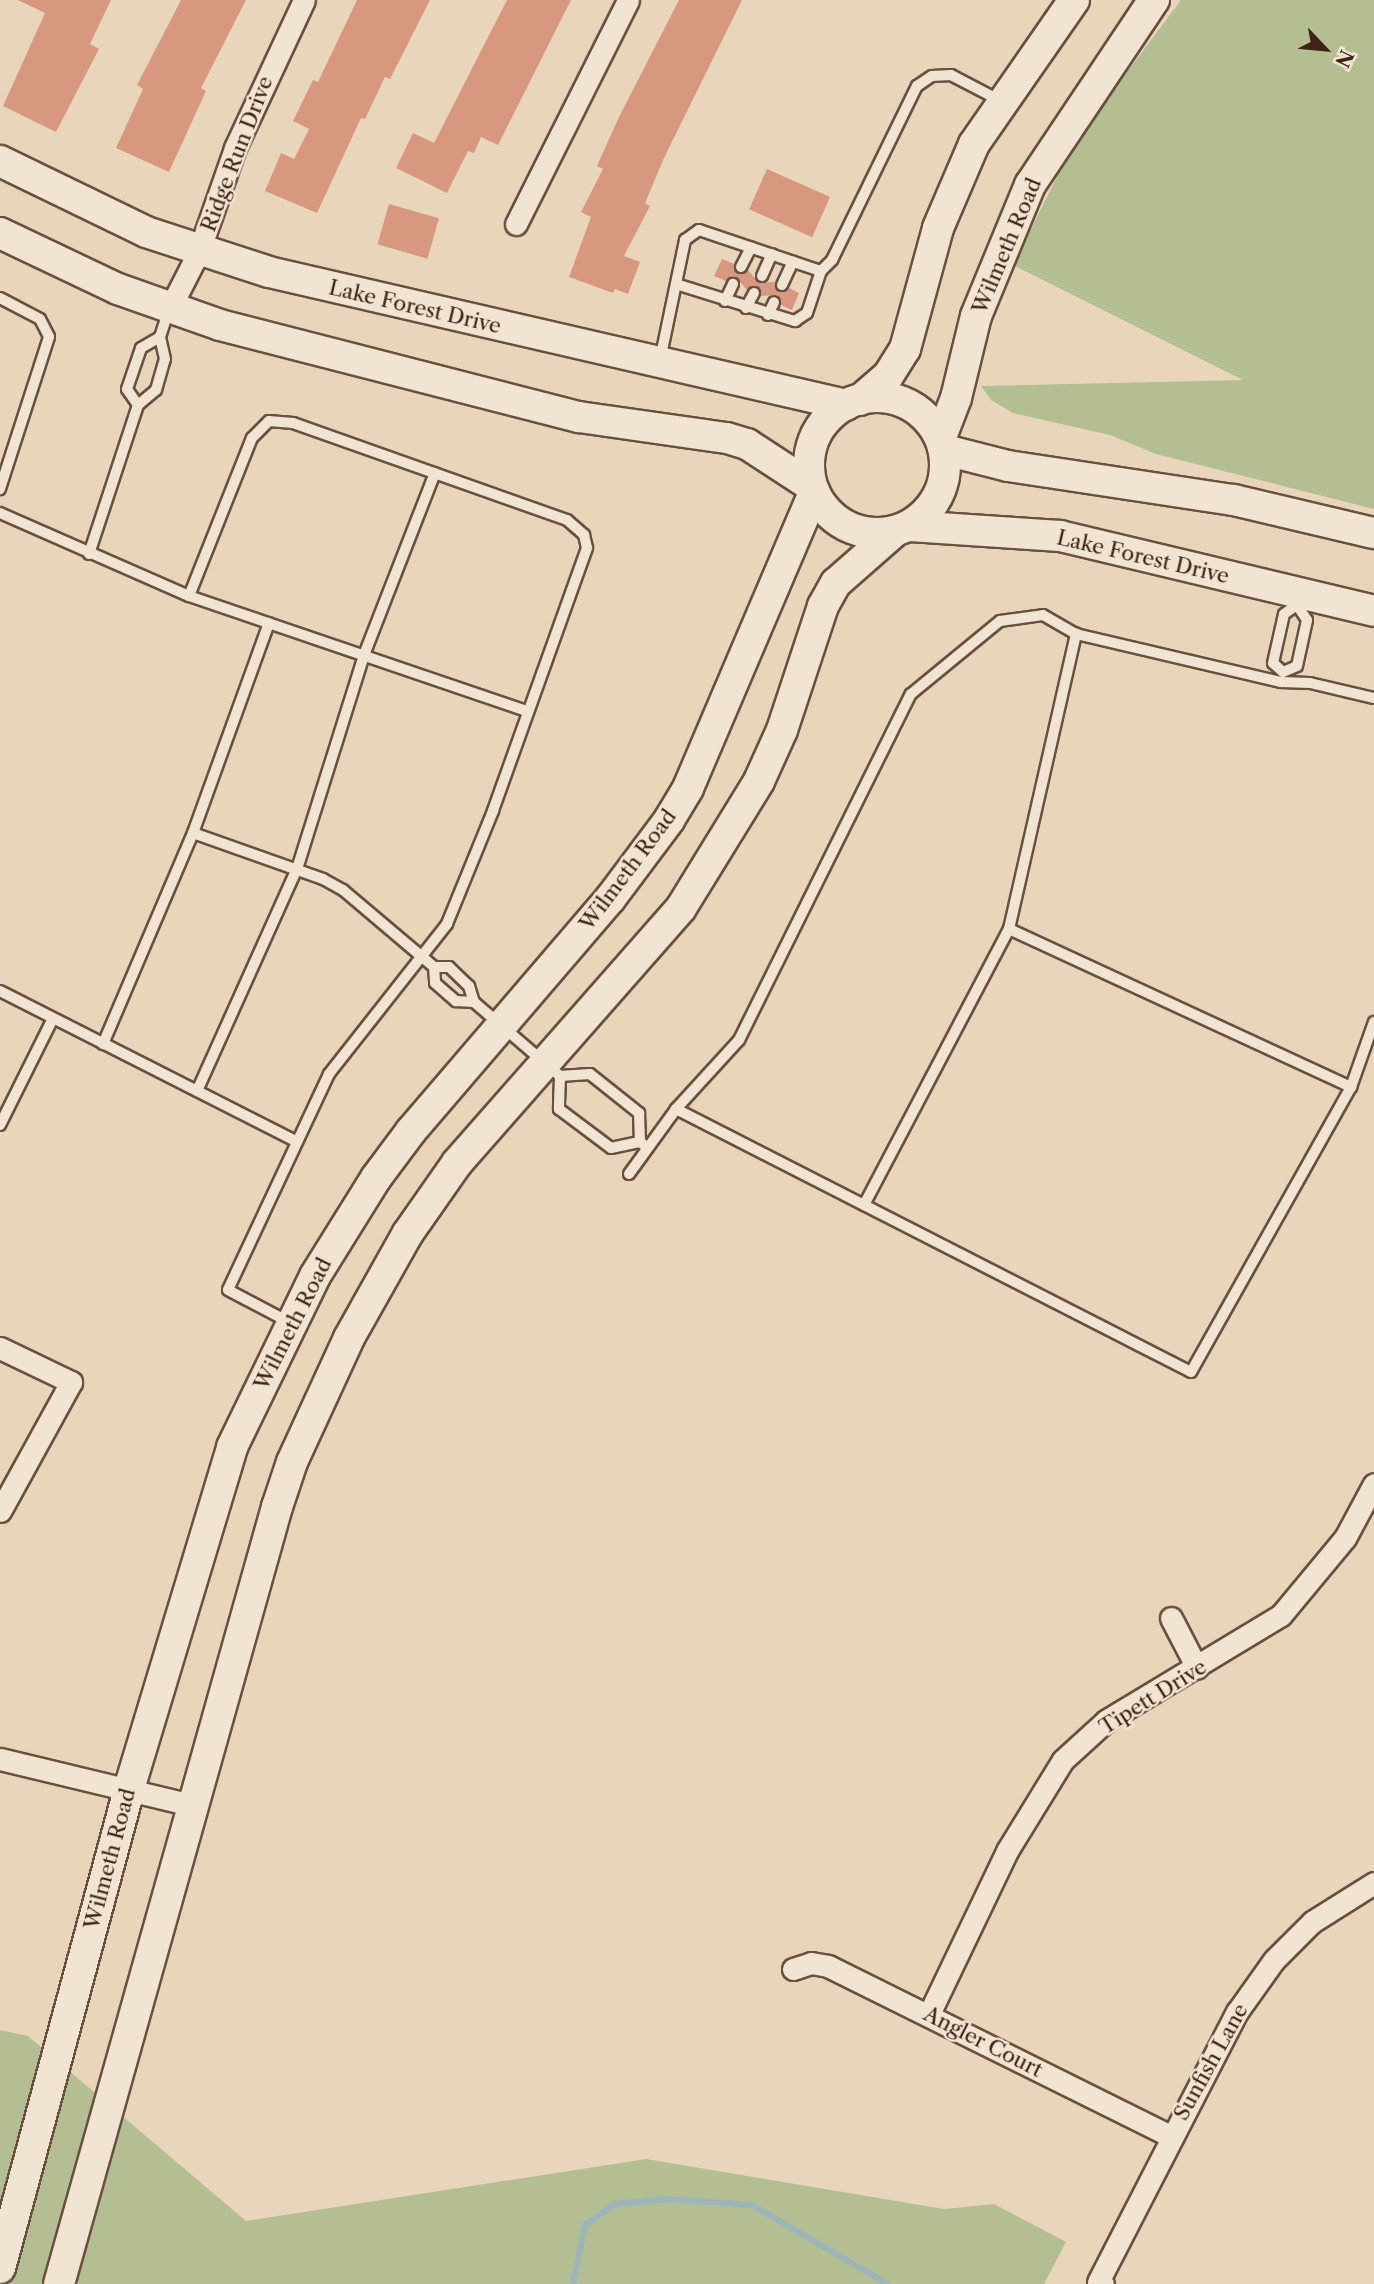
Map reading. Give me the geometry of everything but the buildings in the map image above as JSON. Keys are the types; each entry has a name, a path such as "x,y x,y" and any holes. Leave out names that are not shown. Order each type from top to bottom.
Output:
{"street":[{"name":"Ridge Run Drive","path":"170,308 199,251 235,148 304,0"},
{"path":"516,224 628,0"},
{"path":"812,488 815,438 853,402 888,376 905,349 938,228 974,144 1001,101 1074,0"},
{"name":"Wilmeth Road","path":"943,443 976,316 1030,186 1154,0"},
{"name":"Lake Forest Drive","path":"0,161 107,215 199,251 282,275 659,363 853,402"},
{"path":"0,233 90,277 170,308 257,335 579,417 737,441 788,467 812,488 825,509 849,527 902,529"},
{"path":"853,402 905,403 943,443 1008,467 1234,500 1374,533"},
{"path":"59,2284 191,1805 292,1462 349,1338 408,1233 457,1163 553,1070 681,908 732,832 782,730 823,606 854,564 902,529 939,493 943,443"},
{"name":"Wilmeth Road","path":"0,2268 129,1789 232,1447 291,1324 376,1178 502,1024 610,900 688,788 812,488"},
{"name":"Lake Forest Drive","path":"902,529 1060,536 1298,600 1374,611"},
{"path":"0,1348 71,1382 0,1511"},
{"name":"Tipett Drive","path":"929,2014 1007,1851 1063,1760 1107,1720 1281,1615 1345,1538 1372,1492"},
{"path":"1171,1618 1197,1668"},
{"path":"0,1759 191,1805"},
{"name":"Sunfish Lane","path":"1100,2283 1170,2136 1237,2012 1274,1960 1312,1922 1374,1883"},
{"name":"Angler Court","path":"793,1969 811,1963 828,1966 1170,2136"}],"lane":[{"path":"676,284 794,321 807,313 821,271 832,260 917,86 932,76 951,75 1001,101"},
{"path":"659,363 685,240 699,230 821,271"},
{"path":"741,267 751,247"},
{"path":"762,276 772,254"},
{"path":"782,285 793,261"},
{"path":"725,301 733,284"},
{"path":"746,308 754,293"},
{"path":"0,298 40,319 49,337 0,489"},
{"path":"768,315 774,302"},
{"path":"89,554 138,405 156,390 165,359 160,337 170,308"},
{"path":"138,405 127,389 141,348 160,337"},
{"path":"189,596 252,438 269,421 293,423 567,520 584,536 585,563 447,924 329,1074 228,1290 291,1324"},
{"path":"197,1091 297,869 316,797 364,655 435,473"},
{"path":"0,513 189,596 527,710"},
{"path":"1298,600 1307,620 1297,666 1282,677 1273,663 1284,614 1298,600"},
{"path":"629,1174 644,1145 739,1040 911,694 1000,621 1044,615 1076,634 1374,698"},
{"path":"103,1044 193,832 269,623"},
{"path":"864,1205 1009,929 1076,634"},
{"path":"193,832 297,869 351,896 421,958 434,967 449,967 469,986 474,1002 553,1070 590,1074 639,1113 644,1145"},
{"path":"1009,929 1351,1087"},
{"path":"434,967 435,983 456,1001 474,1002"},
{"path":"0,991 296,1141"},
{"path":"0,1125 53,1018"},
{"path":"676,1109 1191,1371 1351,1087 1374,1022"},
{"path":"553,1070 559,1109 611,1148 644,1145"}],"green space":[{"path":"1181,0 1374,0 1374,509 1156,454 1110,435 1013,413 991,400 981,386 1243,380 1013,265 1058,175 1100,108"},
{"path":"0,2030 28,2036 246,2221 646,2159 944,2209 994,2204 1066,2242 1044,2284 0,2284"}],"waterway":[{"path":"573,2284 585,2225 615,2204 669,2199 752,2205 888,2284"}]}
